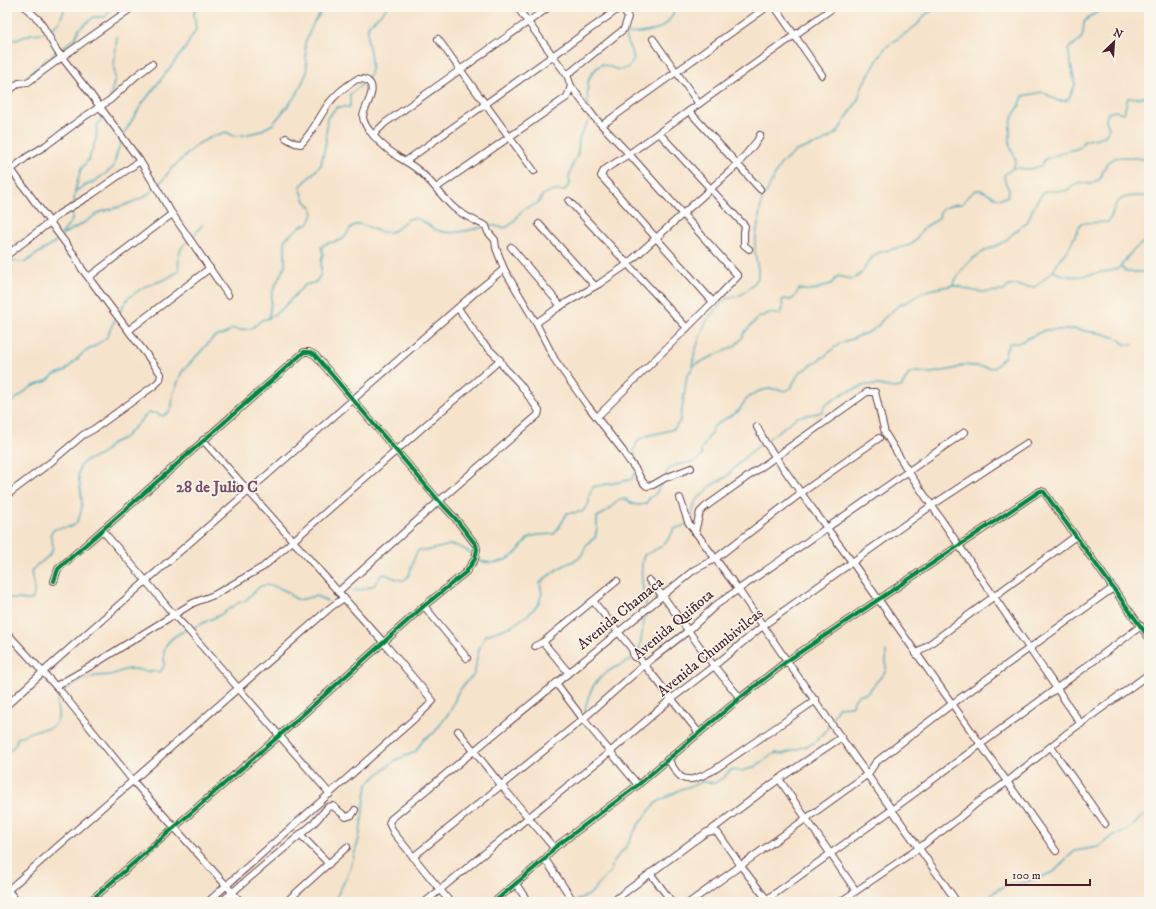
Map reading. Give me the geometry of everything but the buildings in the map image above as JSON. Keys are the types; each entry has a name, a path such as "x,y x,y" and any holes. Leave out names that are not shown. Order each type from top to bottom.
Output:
{"street":[{"path":"25,7 40,21 50,40 62,57 140,161 172,214 228,295"},
{"path":"7,92 19,83 28,82 133,7"},
{"path":"517,7 567,75 571,86 594,117 738,276 597,417"},
{"path":"373,135 384,123 549,7"},
{"path":"406,161 621,7 628,17 624,29 567,75"},
{"path":"602,125 767,7"},
{"path":"775,7 822,75"},
{"path":"713,302 601,176 604,170 659,133 834,7"},
{"path":"438,39 534,172"},
{"path":"653,39 699,104"},
{"path":"9,171 99,106 110,100 136,76 152,64"},
{"path":"286,138 295,143 301,144 308,137 329,103 342,89 357,79 366,80 371,85 372,95 365,108 363,116 365,125 385,147 419,171 455,208 467,217 486,226 488,232 495,240 496,248 504,269 536,323 555,360 622,451 626,459 636,470 641,481 647,486 653,485 691,468"},
{"path":"436,188 567,97 571,86"},
{"path":"689,111 760,189"},
{"path":"659,133 745,226 744,245 749,249"},
{"path":"536,323 560,306 595,286 627,264 738,165 760,135"},
{"path":"7,255 59,214 91,195 140,161"},
{"path":"7,164 9,171 72,251 82,269 161,374 160,380 94,429 83,435 51,462 7,495"},
{"path":"569,201 687,328"},
{"path":"89,277 172,214"},
{"path":"538,224 595,286"},
{"path":"511,247 560,306"},
{"path":"129,330 210,268"},
{"path":"7,705 146,581 504,269"},
{"path":"338,592 439,501 538,415 539,411 520,384 484,344 458,308"},
{"path":"54,581 58,569 304,352 309,352 315,355 439,501 456,518 476,545 477,550 475,559 466,572 424,606 280,735 89,902"},
{"path":"56,686 193,604 214,595 263,567 500,360"},
{"path":"695,532 700,512 705,507 867,392 875,392 885,433 908,471 1081,724"},
{"path":"757,427 765,442 852,562 1056,851"},
{"name":"Avenida Quiñota","path":"413,856 583,718 644,665 688,631 716,605 965,432"},
{"name":"Avenida Chamaca","path":"413,856 394,833 389,823 391,819 694,570 715,559 801,493 879,438"},
{"path":"203,440 384,643 433,701 330,794 261,853 208,902"},
{"name":"Avenida Chumbivilcas","path":"425,902 610,752 671,699 764,625 931,506 1027,443"},
{"path":"494,902 545,859 554,848 638,784 740,698 787,661 1040,491 1044,492 1149,638"},
{"path":"680,498 688,522 764,625 787,661 816,700 957,902"},
{"path":"102,530 330,794"},
{"path":"916,654 1076,536"},
{"path":"650,580 714,666 740,698"},
{"path":"535,646 543,642 617,581"},
{"path":"690,902 868,774 876,762 952,704 1113,588"},
{"path":"18,902 7,890 331,607 344,598"},
{"path":"593,601 632,649 634,657 640,659 699,733"},
{"path":"424,606 467,658"},
{"path":"710,831 718,833 766,901 1141,626"},
{"path":"7,633 56,686 133,781 241,902"},
{"path":"543,642 568,672"},
{"path":"840,902 919,848 1149,674"},
{"path":"556,683 610,752 638,784"},
{"path":"668,759 680,776 688,780 696,778 714,770 816,700"},
{"path":"458,731 554,848"},
{"path":"612,902 779,779 842,737"},
{"path":"1051,747 1105,824"},
{"path":"779,779 856,891"},
{"path":"221,902 314,823 328,806 332,806 346,817 352,815 355,810"},
{"path":"300,834 330,864"},
{"path":"286,902 330,864 347,847"},
{"path":"413,856 450,902"},
{"path":"545,859 574,902"},
{"path":"650,873 672,902"},
{"path":"516,884 528,902"}],"waterway":[{"path":"49,31 60,21 65,7"},
{"path":"59,50 75,38 79,29 94,17 105,17 113,7"},
{"path":"123,136 142,104 186,47 196,29 194,14 196,7"},
{"path":"157,186 172,168 198,144 213,136 226,132 234,136 244,135 258,132 273,124 297,94 307,72 305,43 314,22 325,7"},
{"path":"367,79 371,70 368,26 388,7"},
{"path":"588,105 588,82 596,68 602,64 620,70 627,68 634,59 625,36 658,29 667,23 673,14 675,7"},
{"path":"692,367 695,351 704,326 710,316 726,299 741,295 752,286 758,278 755,243 762,199 780,165 796,151 822,142 837,133 857,102 863,84 885,48 917,25 926,14 939,7"},
{"path":"637,467 634,450 638,440 649,435 674,429 680,421 687,375 694,365 735,346 758,318 769,313 780,314 783,309 782,300 790,300 794,298 799,289 810,291 831,284 838,276 847,278 859,276 872,257 887,250 910,245 916,240 927,225 939,218 942,210 950,205 962,204 969,195 976,190 986,192 997,198 1004,198 1008,196 1009,189 1005,182 1004,175 1013,168 1016,160 1010,147 1010,127 1013,116 1020,105 1023,96 1043,92 1058,101 1065,101 1069,98 1075,85 1068,49 1081,38 1084,22 1098,12 1102,7"},
{"path":"7,39 16,40 31,34 44,33"},
{"path":"110,97 115,79 114,64 117,37"},
{"path":"24,79 56,52"},
{"path":"269,318 272,293 285,265 285,239 301,226 309,223 313,214 312,208 305,201 300,187 321,165 326,141 327,118 337,107 350,107 350,94 365,82"},
{"path":"7,100 11,96 12,91"},
{"path":"1013,168 1030,169 1041,166 1045,159 1079,148 1084,141 1105,136 1109,128 1106,120 1108,113 1115,111 1124,113 1128,98 1147,97 1149,91"},
{"path":"75,191 81,169 89,159 96,139 97,126 103,115"},
{"path":"488,225 502,227 510,226 524,209 538,203 543,195 553,191 564,191 570,184 569,177 578,153 579,138 590,116"},
{"path":"74,203 75,191 95,181 113,168 122,140"},
{"path":"953,285 960,272 968,263 984,251 1002,243 1020,227 1027,223 1036,202 1045,191 1065,191 1080,182 1090,184 1100,179 1108,162 1117,157 1149,159"},
{"path":"62,235 100,212 123,206 144,197 154,189"},
{"path":"666,475 668,470 676,465 694,462 702,456 701,451 715,425 740,410 744,402 751,395 770,389 786,391 791,387 799,373 825,356 842,342 871,331 899,305 929,290 953,285 974,291 986,292 1004,291 1009,286 1017,285 1035,287 1053,271 1060,258 1068,250 1081,223 1108,222 1114,208 1120,200 1128,197 1147,196 1149,194"},
{"path":"61,235 72,220 73,208"},
{"path":"7,598 32,600 34,590 31,571 51,552 53,542 50,535 56,529 73,526 79,519 82,500 78,478 80,466 85,461 100,455 111,444 125,437 148,413 155,413 163,416 169,412 172,406 173,394 182,372 214,337 225,334 232,329 240,330 252,328 262,320 269,318 283,308 305,285 316,282 321,274 321,261 323,254 321,247 343,239 353,226 359,224 382,232 396,230 410,218 419,219 434,229 442,232 460,232 483,227"},
{"path":"192,238 202,225"},
{"path":"7,293 11,276 11,261 25,262 54,243 59,238"},
{"path":"1053,271 1066,276 1078,276 1114,270 1120,267 1130,253 1149,238"},
{"path":"118,314 128,298 144,287 166,279 179,271 180,251 184,244 188,241"},
{"path":"1121,267 1127,272 1149,272"},
{"path":"7,406 31,387 47,381 54,375 65,371 83,353 107,337 116,317"},
{"path":"767,440 797,417 822,412 825,405 842,394 866,385 879,385 893,388 901,387 909,374 916,372 931,373 954,369 963,365 994,368 1005,356 1009,343 1018,343 1045,330 1074,329 1104,334 1117,338 1124,344 1133,345"},
{"path":"689,521 691,519 695,502 712,485 726,477 747,455 764,442"},
{"path":"478,560 488,563 500,562 514,555 529,538 537,535 554,534 567,513 582,512 589,503 589,495 593,487 632,479 635,473"},
{"path":"334,902 349,872 359,839 367,785 396,760 415,752 424,739 434,733 451,710 457,694 466,682 473,676 480,647 486,635 512,626 529,614 539,603 542,593 540,583 557,569 578,559 583,554 586,545 595,538 597,517 603,514 619,500 626,499 630,503 637,505 645,504 656,493 663,482"},
{"path":"646,606 642,574 644,555 662,546 674,529 686,524"},
{"path":"353,591 373,586 383,574 400,580 406,579 410,573 414,558 419,550 430,550 450,545 457,546 468,551 473,556"},
{"path":"190,629 220,615 238,603 245,601 259,587 265,585 277,587 288,592 291,596 299,600 316,596 327,601"},
{"path":"636,655 639,651 646,611"},
{"path":"64,691 88,678 113,674 125,670 135,669 154,672 161,671 164,664 165,647 170,640 186,630"},
{"path":"831,721 838,707 851,706 858,695 867,693 886,671 886,651"},
{"path":"585,710 591,691 598,680 607,672 633,658"},
{"path":"7,752 14,747 20,736 34,731 50,728 55,724 58,718 57,702 61,694"},
{"path":"575,901 589,895 610,872 614,861 628,844 638,825 656,803 681,789 703,782 715,783 731,770 740,771 753,768 775,753 783,754 814,743 826,731 829,724"},
{"path":"988,902 992,893 1006,885 1024,883 1055,871 1075,851 1098,847 1112,836 1122,833 1149,812"}],"cycle path":[{"path":"54,581 58,569 304,352 309,352 315,355 455,518 476,545 477,549 475,559 466,572 424,606 280,735 89,902"},
{"path":"494,902 545,859 554,848 638,785 740,698 787,661 1040,491 1044,492 1149,638"}],"district":[{"name":"28 de Julio C","path":"217,486"}]}
